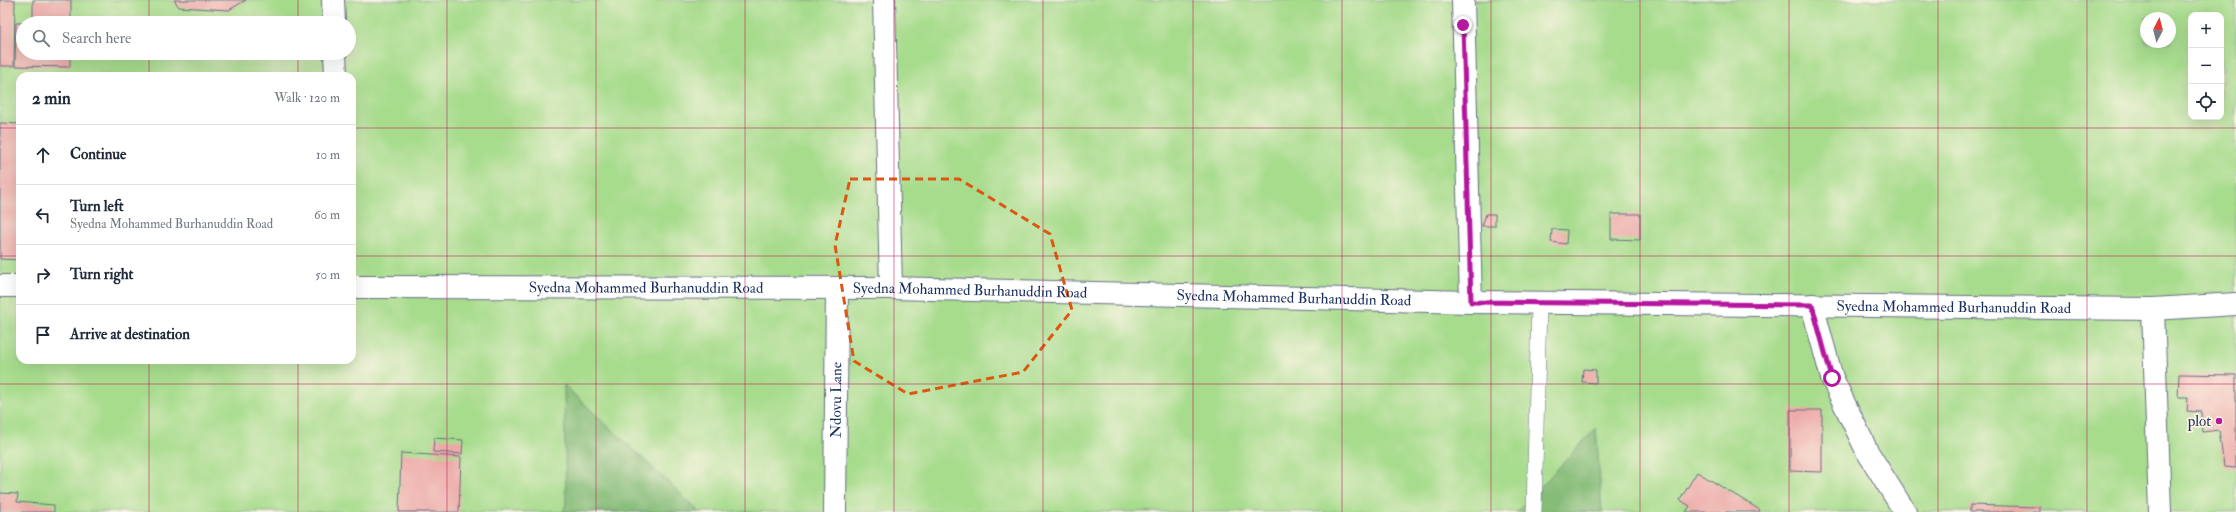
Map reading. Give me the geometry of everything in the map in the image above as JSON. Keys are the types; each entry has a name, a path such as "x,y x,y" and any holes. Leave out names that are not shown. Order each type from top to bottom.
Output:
{"street":[{"path":"333,0 334,16"},
{"path":"884,0 891,288"},
{"path":"1463,0 1471,302"},
{"path":"335,60 336,72"},
{"path":"0,286 16,286"},
{"name":"Syedna Mohammed Burhanuddin Road","path":"356,287 891,288 1471,302 2153,309 2236,304"},
{"name":"Ndovu Lane","path":"835,512 837,288"},
{"path":"1812,305 1832,378 1867,451 1905,512"},
{"path":"2153,309 2160,512"}],"lane":[{"path":"1534,512 1539,303"}],"highlighted area":[{"path":"850,179 959,179 1050,234 1072,310 1023,372 908,394 854,361 835,245"}],"green space":[{"path":"0,0 2236,0 2236,512 0,512"},
{"path":"564,385 700,512 563,512 566,504"},
{"path":"1596,428 1602,512 1517,512"}],"building":[{"path":"0,0 15,0 14,66 0,66"},
{"path":"33,0 71,0 71,16 33,16"},
{"path":"174,0 246,0 229,10 179,7"},
{"path":"16,23 16,60 70,60 70,67 15,66"},
{"path":"0,123 16,124 16,260 0,259"},
{"path":"1486,214 1495,214 1495,226 1482,226"},
{"path":"1611,214 1640,214 1640,240 1611,239"},
{"path":"1552,229 1567,230 1566,244 1551,242"},
{"path":"1583,369 1596,370 1596,383 1582,382"},
{"name":"plot","path":"2179,374 2236,375 2236,468 2224,467 2219,430 2203,432 2201,412 2187,411 2188,397 2178,397"},
{"path":"1790,410 1822,410 1822,472 1790,471"},
{"path":"434,438 463,440 462,454 433,452"},
{"path":"401,453 461,457 459,512 399,512"},
{"path":"1697,472 1760,510 1759,512 1686,512 1690,506 1680,500"},
{"path":"0,493 18,494 17,502 54,505 54,512 0,512"},
{"path":"1970,505 2040,507 2040,512 1970,512"}],"place":[{"name":"plot","path":"2219,421"}],"route":[{"path":"1463,25 1471,302 1812,305 1832,378"}]}
